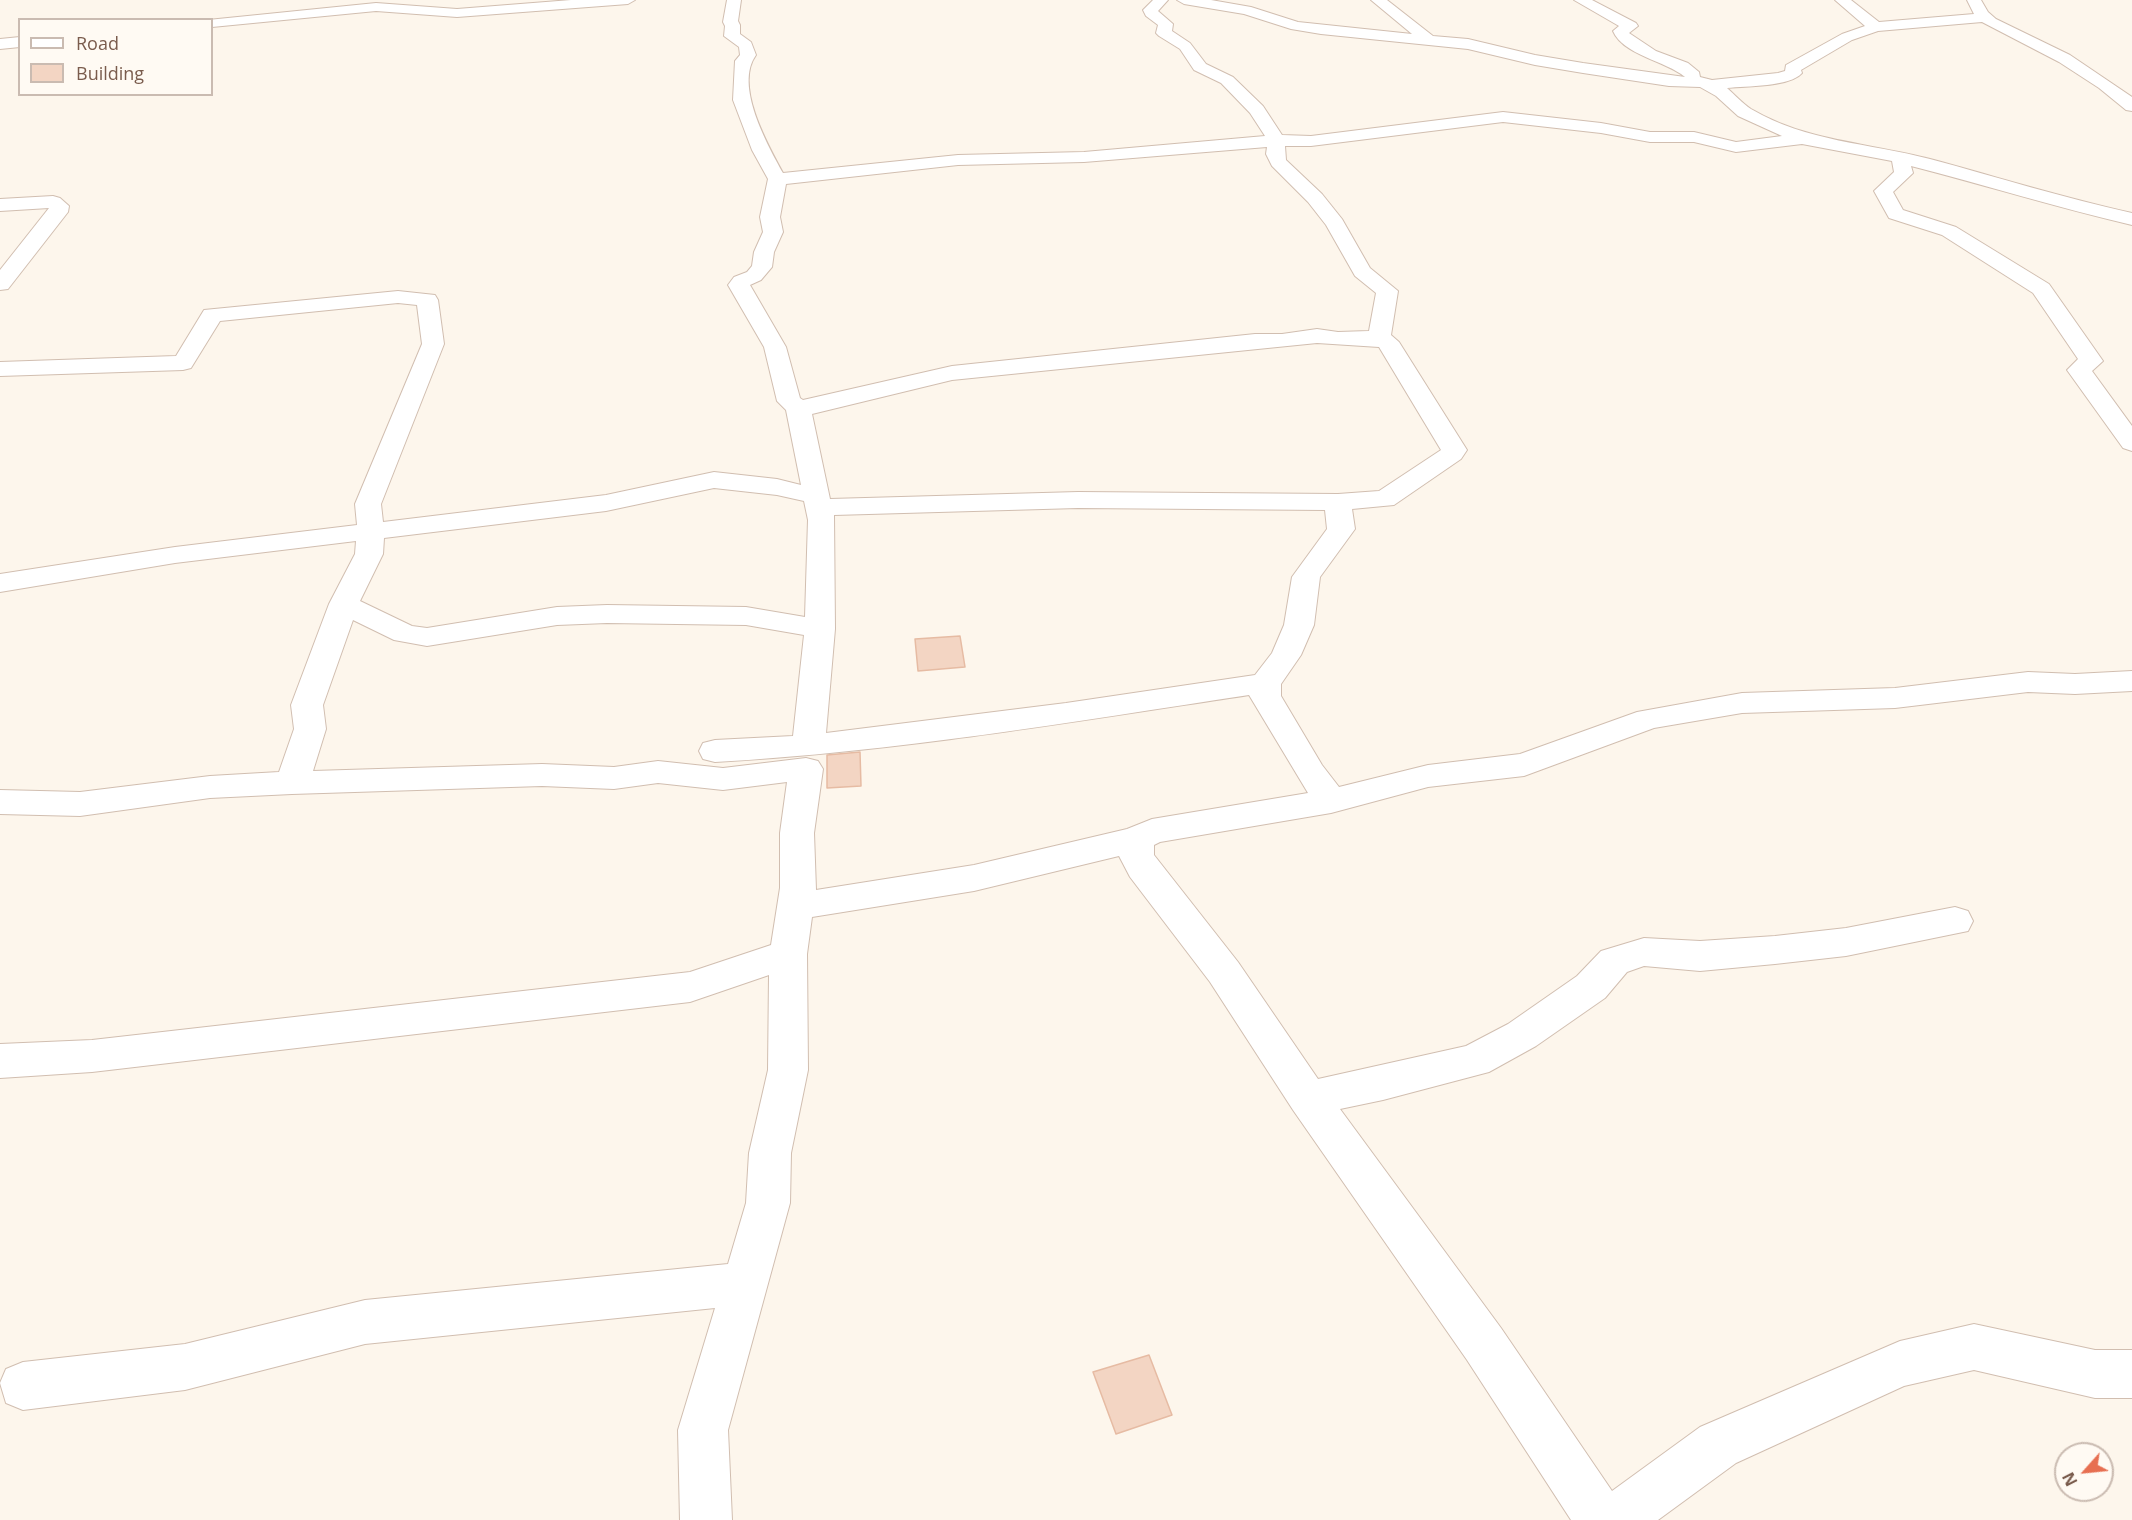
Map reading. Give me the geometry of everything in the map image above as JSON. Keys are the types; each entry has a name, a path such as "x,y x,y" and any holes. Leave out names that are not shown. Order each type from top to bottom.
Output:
{"street":[{"path":"213,23 376,7 457,13 628,0"},
{"path":"0,583 175,555 606,502 714,480 777,487 817,502 1180,500 1338,502 1385,499 1452,454 1454,450 1388,342 1379,338 1338,339 1317,336 1282,341 1255,341 952,373 810,407 798,407 789,401 775,347 739,285 741,281 754,276 762,267 764,252 773,232 770,217 777,179 761,150 741,100 743,61 748,55 746,45 732,36 733,25 730,22 734,0"},
{"path":"1161,0 1150,10 1166,24 1164,33 1185,46 1200,67 1227,80 1238,89 1257,110 1276,140 1275,154 1278,162 1315,198 1335,223 1362,272 1387,291 1387,310 1379,338"},
{"path":"1184,0 1246,10 1296,26 1321,30 1468,44 1535,60 1641,77 1706,83 1781,78 1794,73 1792,68 1847,37 1876,27 1987,17"},
{"path":"1378,0 1427,39"},
{"path":"1581,0 1631,26 1620,31 1621,34 1655,57 1682,66 1744,112 1802,139 1900,157 2007,185 2062,203 2132,219"},
{"path":"1842,0 1876,27"},
{"path":"1974,0 1978,10 1987,17 2034,45 2060,56 2132,106"},
{"path":"0,44 18,42"},
{"path":"777,179 911,164 1001,158 1084,157 1244,145 1276,140 1311,141 1503,117 1601,128 1650,137 1694,137 1736,147 1802,139"},
{"path":"1900,157 1904,173 1884,190 1896,214 1949,231 2041,289 2091,361 2079,370 2132,443"},
{"path":"0,206 52,202 60,206 58,212 0,284"},
{"path":"0,369 183,363 212,315 398,297 427,300 433,344 368,504 371,532 369,555 344,604 307,705 310,729 292,783"},
{"path":"798,407 822,520 820,629 808,746"},
{"path":"1331,801 1310,772 1265,696 1265,683 1286,656 1299,625 1306,578 1341,529 1338,502"},
{"path":"344,604 405,634 426,637 557,616 607,614 746,616 820,629"},
{"path":"795,906 974,878 1137,839 1152,831 1331,801 1428,776 1524,765 1648,719 1742,704 1895,698 2028,682 2075,684 2132,681"},
{"path":"715,751 808,746 1066,713 1265,683"},
{"path":"0,802 80,804 210,787 292,783 542,775 614,778 658,772 723,779 806,769 797,834 798,888 789,954 788,1070 770,1153 768,1203 703,1430 706,1520"},
{"path":"1137,839 1136,855 1143,868 1224,972 1308,1098 1484,1344 1600,1520"},
{"path":"1308,1098 1383,1083 1475,1060 1522,1035 1591,987 1614,961 1644,952 1700,956 1775,950 1846,942 1955,921"},
{"path":"0,1060 92,1056 690,987 789,954"},
{"path":"23,1386 185,1367 365,1322 743,1284"},
{"path":"1615,1520 1718,1445 1900,1364 1974,1347 2095,1374 2132,1374"}],"building":[{"path":"960,636 965,667 918,671 915,639"},
{"path":"860,752 861,786 827,788 827,755"},
{"path":"1149,1355 1172,1415 1116,1434 1093,1372"}]}
